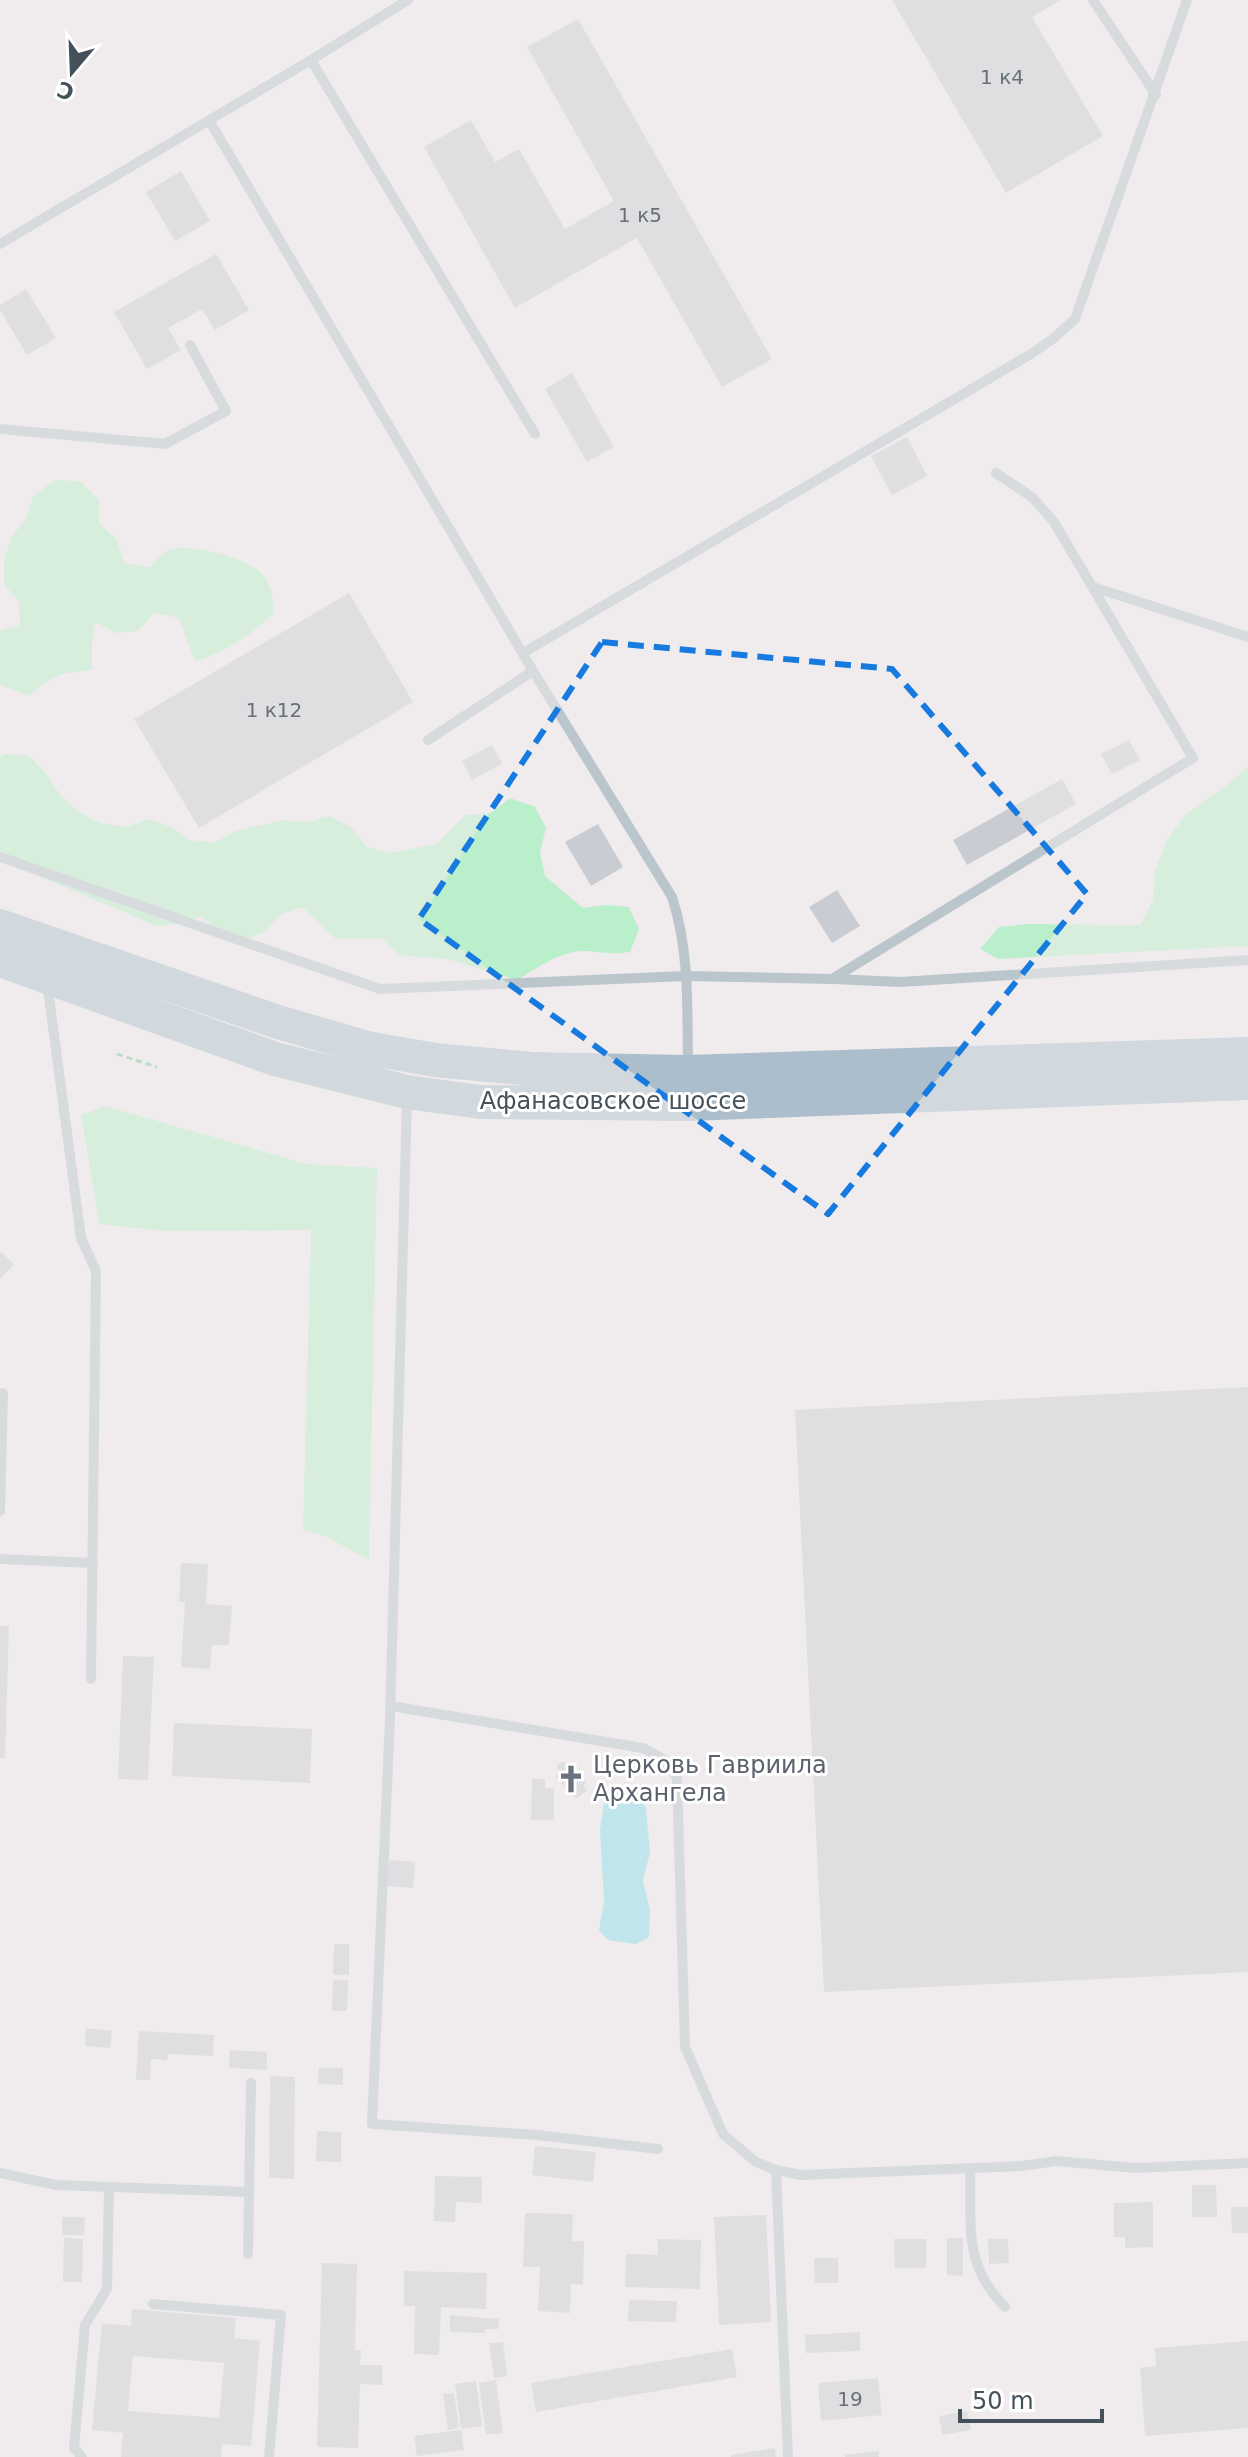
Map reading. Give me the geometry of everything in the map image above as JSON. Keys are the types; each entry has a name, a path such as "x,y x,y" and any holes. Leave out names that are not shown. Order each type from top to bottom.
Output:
{"main road":[{"name":"Афанасовское шоссе","path":"0,926 278,1022 367,1048 435,1060 689,1088 1248,1083"},
{"name":"Афанасовское шоссе","path":"0,960 275,1059 407,1092 480,1102 1248,1054"}],"lane":[{"path":"0,244 408,0"},
{"path":"1093,0 1156,95"},
{"path":"523,653 1054,338 1075,319 1187,0"},
{"path":"311,60 535,434"},
{"path":"209,120 533,671 672,897 681,925 686,976 689,1088"},
{"path":"0,429 165,444 226,411 190,345"},
{"path":"832,979 1193,758 1054,522 1032,497 996,473"},
{"path":"1093,587 1248,637"},
{"path":"428,740 533,671"},
{"path":"0,857 380,989 686,976 900,982 1248,960"},
{"path":"46,976 81,1238 96,1271 91,1679"},
{"path":"407,1092 391,1706 372,2124 537,2135 658,2149"},
{"path":"0,1511 3,1393"},
{"path":"0,1559 93,1563"},
{"path":"391,1706 643,1748 665,1760 677,1777 685,2047 723,2134 756,2162 801,2175 1022,2166 1056,2161 1136,2168 1248,2163"},
{"path":"248,2254 251,2083"},
{"path":"970,2168 973,2257 989,2290 1005,2307"},
{"path":"776,2170 788,2457"},
{"path":"0,2173 56,2185 249,2192"},
{"path":"82,2457 74,2448 85,2325 107,2289 109,2187"},
{"path":"153,2304 281,2315 269,2457"}],"path":[{"path":"117,1054 157,1067"}],"highlighted area":[{"path":"602,642 892,669 1087,894 828,1214 419,919"}],"green space":[{"path":"55,480 80,481 99,500 99,523 117,540 124,563 150,567 166,551 177,548 231,557 255,568 266,579 272,592 273,614 237,642 195,662 179,618 154,613 138,631 115,633 95,622 92,670 58,676 44,683 30,696 0,685 0,631 20,625 19,602 4,584 4,560 11,537 26,519 33,496"},
{"path":"4,754 28,755 47,774 60,795 79,812 100,823 126,827 149,819 171,827 191,840 214,843 235,831 284,820 309,822 330,816 351,827 366,846 390,853 436,844 466,815 491,813 510,798 535,807 546,828 540,852 545,876 583,908 606,905 629,907 639,929 630,952 567,953 517,980 447,959 398,955 382,938 336,939 302,907 280,915 264,932 242,941 220,932 201,916 180,924 157,926 0,860 0,758"},
{"path":"1248,767 1248,946 998,959 980,949 999,927 1027,924 1140,925 1153,900 1155,871 1166,842 1185,815"},
{"path":"105,1106 307,1164 377,1168 369,1560 325,1536 303,1530 311,1230 164,1231 99,1224 81,1115"}],"water":[{"path":"629,1787 641,1795 646,1809 650,1852 643,1881 650,1909 649,1937 636,1944 608,1940 599,1930 604,1901 600,1830 604,1803 614,1792"}],"building":[{"path":"892,0 1061,0 1032,17 1103,136 1006,193"},
{"path":"578,19 772,359 722,387 637,238 515,308 424,147 471,120 495,162 519,149 565,229 614,201 527,47"},
{"path":"181,171 210,221 175,241 146,192"},
{"path":"216,254 249,310 215,330 202,309 168,328 181,350 147,369 114,312"},
{"path":"26,289 56,338 27,355 0,310 0,305"},
{"path":"572,373 614,447 587,462 545,389"},
{"path":"907,437 927,476 892,495 871,456"},
{"path":"349,593 413,702 199,828 134,719"},
{"path":"1129,740 1140,760 1112,774 1101,754"},
{"path":"492,745 502,764 472,780 462,761"},
{"path":"1062,779 1076,804 967,865 953,840"},
{"path":"598,824 623,867 591,886 565,842"},
{"path":"837,890 860,926 832,943 809,907"},
{"path":"0,1253 14,1264 0,1279"},
{"path":"1248,1387 1248,1972 824,1992 795,1410"},
{"path":"181,1563 208,1564 206,1604 232,1606 229,1645 212,1645 210,1669 181,1667 185,1602 179,1602"},
{"path":"0,1626 9,1626 5,1758 0,1758"},
{"path":"123,1656 154,1657 148,1780 118,1779"},
{"path":"174,1723 312,1729 310,1783 172,1776"},
{"name":"Церковь Гавриила Архангела","path":"561,1762 571,1763 586,1783 583,1785 587,1790 576,1799 555,1776 558,1774 557,1765"},
{"path":"532,1779 545,1779 545,1788 554,1788 554,1820 531,1820"},
{"path":"389,1860 415,1862 413,1888 387,1886"},
{"path":"334,1944 349,1944 349,1975 333,1975"},
{"path":"333,1980 348,1980 347,2011 332,2011"},
{"path":"86,2028 112,2031 110,2048 85,2046"},
{"path":"139,2031 214,2035 213,2056 168,2054 167,2060 151,2059 150,2080 136,2080"},
{"path":"230,2050 267,2052 267,2070 229,2068"},
{"path":"319,2068 343,2068 343,2085 318,2084"},
{"path":"270,2076 295,2077 294,2179 269,2178"},
{"path":"317,2131 341,2132 341,2162 316,2161"},
{"path":"535,2146 596,2152 593,2182 532,2175"},
{"path":"435,2176 482,2177 482,2203 456,2202 455,2222 434,2221"},
{"path":"1192,2185 1216,2185 1217,2217 1192,2217"},
{"path":"1153,2202 1153,2247 1125,2248 1125,2237 1114,2237 1114,2203"},
{"path":"1231,2207 1248,2207 1248,2233 1232,2233"},
{"path":"525,2213 573,2214 572,2241 584,2241 583,2285 571,2284 570,2313 538,2311 540,2267 523,2267"},
{"path":"766,2215 771,2322 719,2325 714,2217"},
{"path":"62,2217 85,2217 84,2235 62,2235"},
{"path":"64,2238 83,2239 82,2282 63,2282"},
{"path":"947,2238 963,2238 963,2276 947,2275"},
{"path":"658,2239 701,2240 700,2289 625,2287 626,2254 658,2255"},
{"path":"894,2239 926,2239 926,2268 895,2268"},
{"path":"988,2239 1008,2239 1009,2263 989,2264"},
{"path":"814,2258 838,2258 838,2283 815,2283"},
{"path":"322,2263 357,2264 355,2350 361,2350 360,2365 382,2365 382,2385 360,2384 358,2448 317,2447"},
{"path":"404,2271 487,2273 486,2309 441,2307 439,2355 414,2354 415,2306 404,2306"},
{"path":"629,2300 677,2301 676,2322 628,2321"},
{"path":"132,2309 236,2318 234,2338 260,2341 251,2446 222,2444 221,2457 121,2457 123,2433 92,2430 102,2323 131,2326","holes":["133,2356 224,2363 219,2418 128,2411"]},
{"path":"450,2315 499,2319 498,2329 485,2329 485,2333 450,2332"},
{"path":"860,2332 860,2351 806,2353 805,2335"},
{"path":"1248,2341 1248,2428 1145,2436 1140,2368 1156,2366 1155,2348"},
{"path":"503,2342 507,2376 494,2378 489,2343"},
{"path":"732,2349 737,2377 536,2412 531,2383"},
{"path":"878,2378 882,2415 821,2421 818,2383"},
{"path":"496,2380 503,2433 486,2435 479,2383"},
{"path":"476,2381 482,2426 461,2429 455,2384"},
{"path":"454,2393 459,2428 448,2430 443,2394"},
{"path":"967,2411 971,2430 942,2435 939,2416"},
{"path":"461,2430 464,2450 417,2456 414,2436"},
{"path":"775,2448 776,2457 731,2457 731,2455"},
{"path":"878,2451 879,2457 845,2457 845,2455"}],"place":[{"name":"Церковь Гавриила Архангела","path":"571,1779"}]}
